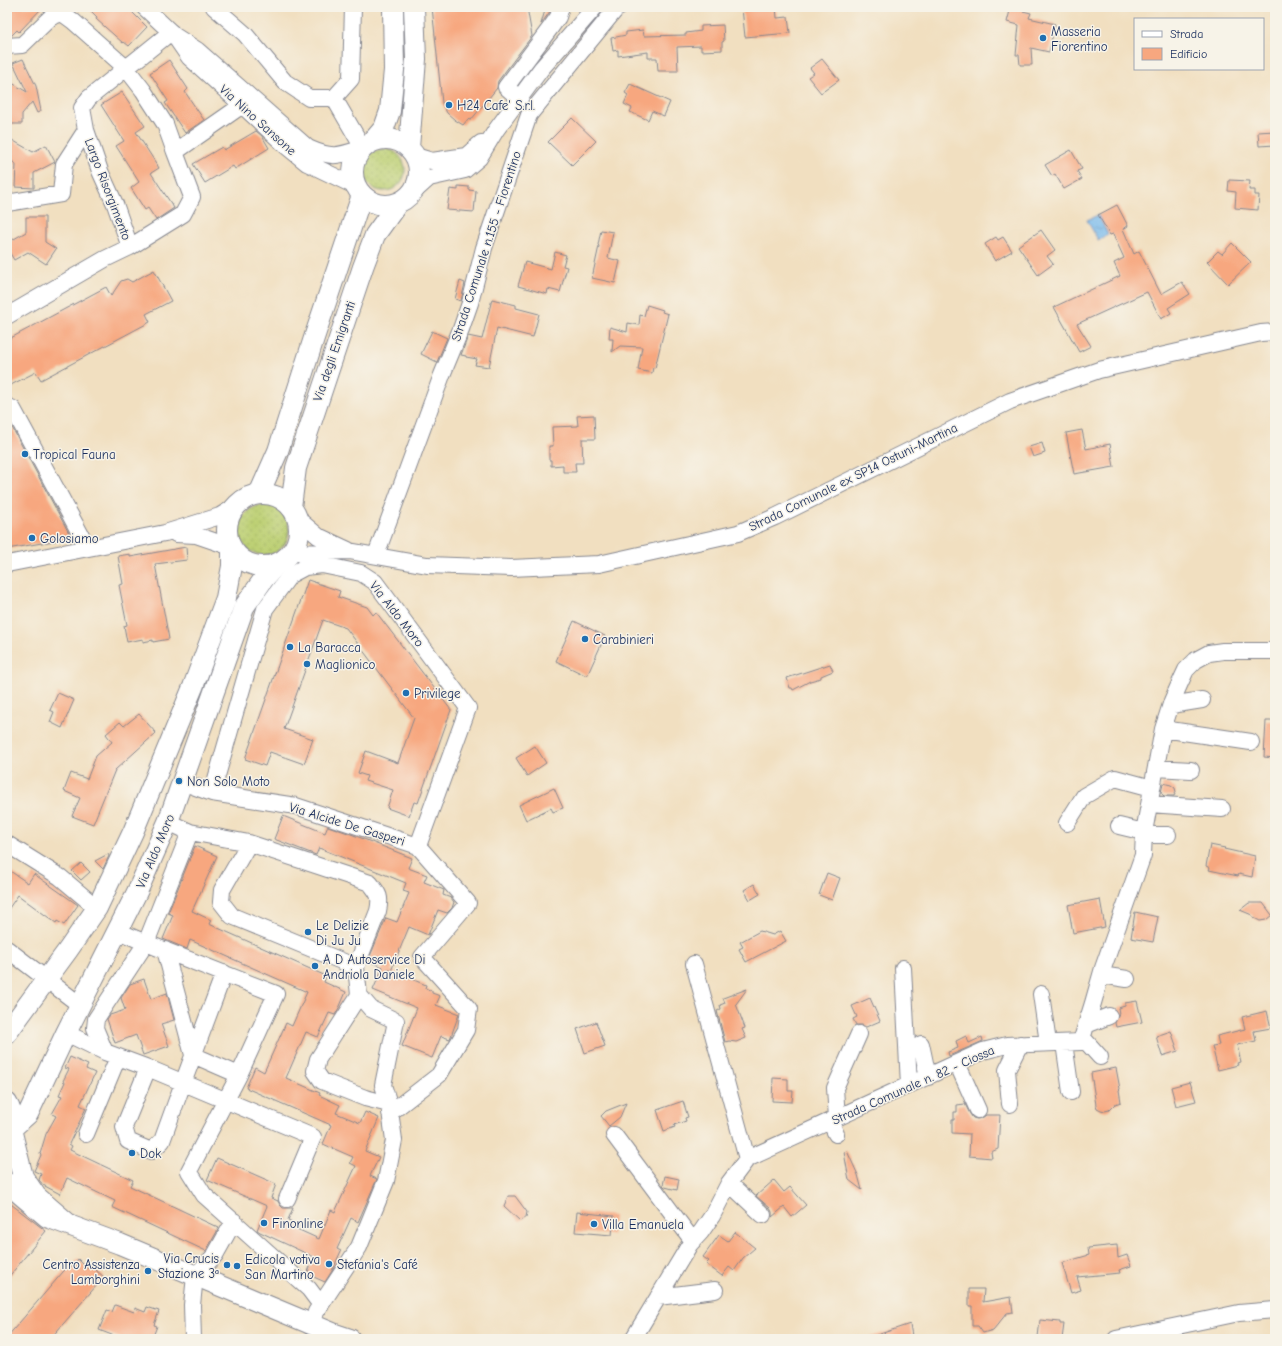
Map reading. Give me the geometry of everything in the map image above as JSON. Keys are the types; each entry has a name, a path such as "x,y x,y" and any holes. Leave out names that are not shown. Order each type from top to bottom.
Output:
{"main road":[{"name":"Via degli Emigranti","path":"259,494 278,451 359,191 353,176 353,166 356,156 384,128 390,111 394,70 393,7"},
{"name":"Via degli Emigranti","path":"295,513 296,468 363,267 375,236 403,200 415,189 419,178 419,167 412,152 416,60 414,7"},
{"path":"367,145 382,139 391,139 400,142 412,152"},
{"path":"359,191 370,201 379,205 388,206 403,200"},
{"path":"7,1033 47,980 97,908 133,832 193,687 226,598 232,566 231,548 227,537 227,526 230,515 236,506 246,498 259,494 271,495 282,499 295,513 300,531 297,543 284,559 268,567 257,566 247,563 238,557 231,548"},
{"name":"Via Aldo Moro","path":"9,1133 28,1114 66,1033 118,930 168,822 244,607 263,580 284,559"},
{"path":"7,1103 10,1108 12,1119 9,1133 23,1177 36,1196 71,1226"},
{"path":"7,1184 47,1217 120,1244 350,1339"}],"street":[{"name":"Via Nino Sansone","path":"144,7 173,34 189,57 308,148 322,154 337,156 367,145"},
{"path":"214,7 245,34 285,82 309,98 334,98 351,79 353,7"},
{"path":"520,99 506,87 558,17 561,7"},
{"path":"403,200 429,178 465,170 479,158 496,130 541,69 595,7"},
{"name":"Strada Comunale n.155 - Fiorentino","path":"376,555 442,374 470,303 484,248 529,115 616,9 620,7"},
{"name":"Largo Risorgimento","path":"7,46 22,45 51,17 62,13 73,21 126,68 144,90 165,124 192,197 183,214 130,247 105,259 7,316"},
{"name":"Largo Risorgimento","path":"130,247 115,204 100,171 86,130 82,108 89,98 126,68 173,34"},
{"path":"334,98 367,145"},
{"name":"Via Nino Sansone","path":"247,101 284,145 307,163 359,191"},
{"path":"175,152 247,101"},
{"name":"Largo Risorgimento","path":"7,203 61,194 64,164 86,130"},
{"path":"412,152 432,161 466,156 496,130"},
{"name":"Strada Comunale ex SP14 Ostuni-Martina","path":"295,513 318,536 349,550 427,565 511,568 599,564 738,532 775,517 1010,401 1099,370 1261,333 1275,332"},
{"path":"10,407 88,548"},
{"path":"7,564 164,533 220,516 236,506"},
{"path":"164,533 196,535 231,548"},
{"name":"Strada Comunale ex SP14 Ostuni-Martina","path":"284,559 349,550"},
{"name":"Via Aldo Moro","path":"212,793 265,609 290,575 305,567 322,565 361,573 375,582 468,708 418,846"},
{"path":"229,650 250,663"},
{"path":"1100,1057 1084,1031 1101,975 1143,855 1144,833 1163,730 1180,683 1186,670 1196,660 1209,653 1223,651 1275,651"},
{"path":"1171,705 1202,700"},
{"path":"1163,730 1251,742"},
{"path":"1156,768 1191,770"},
{"path":"1067,823 1084,796 1115,778 1152,788"},
{"name":"Via Alcide De Gasperi","path":"182,782 212,793 296,806 418,846"},
{"path":"1149,804 1222,809"},
{"path":"168,822 190,832 249,843 370,883 378,893 380,902 378,911 356,967 359,995 371,1009 396,1021 383,1085 394,1140 386,1181 358,1247 309,1323"},
{"path":"1119,826 1144,833 1168,835"},
{"name":"Via Aldo Moro","path":"111,1054 95,1028 96,1019 146,943 190,832"},
{"path":"249,843 222,890 221,902 232,916 356,967"},
{"path":"7,844 60,877 97,908"},
{"path":"389,1109 439,1075 466,1030 469,1009 422,957 468,903 418,846"},
{"path":"118,930 146,943 224,972 276,994 239,1076 190,1171 204,1195 309,1289 321,1305"},
{"path":"7,949 80,1005"},
{"path":"165,950 193,1055"},
{"path":"694,964 752,1157"},
{"path":"903,968 909,1085"},
{"path":"148,1068 124,1127 128,1141 151,1152 162,1141 224,972"},
{"path":"1101,975 1127,979"},
{"path":"1041,994 1071,1092"},
{"path":"359,995 318,1059 315,1071 322,1081 389,1109"},
{"path":"1084,1031 1109,1016"},
{"name":"Strada Comunale n. 82 - Ciossa","path":"633,1339 693,1241 712,1216 729,1183 752,1157 835,1124 909,1085 983,1052 1007,1045 1081,1042 1084,1031"},
{"path":"66,1033 111,1054 313,1137 287,1199"},
{"path":"835,1124 835,1088 859,1034"},
{"path":"921,1044 928,1077"},
{"path":"1010,1104 1007,1070 1020,1044"},
{"path":"86,1134 111,1054"},
{"path":"193,1055 239,1076"},
{"path":"958,1063 978,1110"},
{"path":"741,1104 752,1157"},
{"path":"614,1135 693,1241"},
{"path":"729,1183 763,1215"},
{"path":"193,1339 192,1305 195,1276 215,1255 234,1222"},
{"path":"658,1297 715,1290"},
{"path":"1116,1339 1238,1313 1275,1310"}],"green space":[{"path":"380,149 388,149 396,152 402,158 405,170 402,182 396,188 388,191 380,191 372,188 366,182 363,174 363,166 366,158 372,152"},
{"path":"259,505 269,505 282,512 289,525 289,535 282,548 269,555 259,555 250,551 243,544 239,535 239,525 243,516 250,509"}],"water":[{"path":"1098,215 1108,234 1098,240 1087,220"}],"building":[{"path":"7,7 43,7 19,32 17,30 11,36 7,36"},
{"path":"87,7 127,7 147,27 129,46 124,42 123,43 96,19 97,17"},
{"path":"432,7 527,7 532,36 498,81 497,88 471,120 468,119 463,125 447,113 442,103"},
{"path":"546,7 551,7 549,13 541,24"},
{"path":"776,7 777,18 788,17 790,33 745,37 742,8"},
{"name":"Masseria Fiorentino","path":"1011,7 1024,9 1023,11 1031,13 1029,18 1055,24 1049,52 1031,48 1032,65 1020,65 1019,55 1016,55 1019,25 1007,22"},
{"path":"723,25 724,41 722,42 722,50 701,51 701,46 677,47 678,71 658,71 657,58 648,58 648,52 618,56 618,50 613,51 611,38 626,35 626,32 643,30 644,36 686,35 686,33 701,31 701,26"},
{"path":"23,59 36,86 41,111 37,113 32,102 22,114 22,124 7,124 7,80 27,92 13,63"},
{"path":"822,59 839,80 821,93 808,77 814,73 810,68"},
{"path":"169,60 188,89 185,92 204,120 185,133 165,103 168,101 150,73"},
{"path":"630,84 670,102 664,116 652,111 648,120 630,112 632,108 624,104 628,95 625,93"},
{"path":"122,92 145,126 136,132 159,168 151,173 174,208 156,220 148,208 145,210 131,188 139,182 116,146 124,141 101,105"},
{"path":"572,118 596,141 572,165 548,142"},
{"path":"256,131 262,136 269,148 235,169 233,166 205,183 193,164 222,147 224,150"},
{"path":"1275,131 1275,145 1259,146 1258,132"},
{"path":"12,140 33,152 46,145 55,162 34,173 34,188 15,187 16,164 7,158 7,148"},
{"path":"1071,150 1082,169 1077,171 1082,179 1064,189 1055,174 1052,176 1045,165"},
{"path":"1229,180 1250,181 1249,190 1255,190 1255,195 1259,195 1258,210 1235,208 1236,192 1228,191"},
{"path":"458,186 469,187 469,190 476,191 474,212 447,210 450,189 458,190"},
{"path":"1117,205 1128,226 1123,229 1134,254 1139,251 1161,294 1182,282 1190,294 1168,308 1171,313 1161,319 1147,292 1077,324 1091,346 1079,352 1054,307 1120,276 1114,263 1124,258 1113,234 1110,235 1098,215"},
{"path":"26,217 45,217 45,242 56,249 46,264 28,252 14,260 7,248 7,243 26,232"},
{"path":"601,230 613,232 608,258 620,261 615,283 592,278"},
{"path":"1041,230 1055,250 1047,256 1053,264 1038,275 1018,246"},
{"path":"996,237 998,240 1003,237 1012,251 995,261 985,244"},
{"path":"1232,243 1251,262 1228,284 1207,262 1218,251 1222,254"},
{"path":"555,252 566,255 563,266 567,267 560,292 548,289 547,294 518,286 525,262 551,269"},
{"path":"154,270 171,301 146,314 150,322 41,380 36,372 7,387 7,340 106,287 111,296 121,281 127,279 132,282"},
{"path":"460,281 465,283 461,301 455,299"},
{"path":"492,299 516,305 516,308 539,314 533,337 497,328 489,367 475,365 477,359 461,355 468,336 482,339"},
{"path":"647,305 663,310 662,312 668,314 655,368 653,367 652,373 638,370 642,347 620,346 612,352 613,339 609,339 610,327 627,332 628,323 639,325 640,315 644,316"},
{"path":"432,331 447,338 437,362 421,354"},
{"path":"594,415 595,439 582,439 583,463 575,463 576,472 563,472 563,465 551,466 551,460 549,460 549,446 553,446 552,427 578,426 577,416"},
{"path":"7,418 70,535 71,538 7,549"},
{"path":"1082,430 1086,449 1110,444 1114,467 1074,474 1066,433"},
{"path":"1042,443 1045,453 1033,457 1029,447"},
{"path":"186,547 187,560 155,564 169,639 143,642 143,639 127,642 124,626 127,625 119,585 123,584 118,556 130,554 130,557"},
{"path":"308,580 340,591 338,597 367,607 373,615 376,612 451,710 418,803 414,802 409,816 387,808 393,790 365,781 367,776 358,773 366,751 398,763 414,718 346,628 323,620 284,729 313,739 304,764 270,752 265,766 245,759"},
{"path":"574,621 605,636 587,676 556,661"},
{"path":"830,664 833,671 793,690 790,688 787,678"},
{"path":"58,693 74,700 62,728 50,722 54,712 50,710"},
{"path":"139,714 156,733 115,770 93,824 72,816 80,798 64,791 71,773 87,779 96,756 112,742 106,734 120,722 124,726"},
{"path":"1266,721 1275,721 1275,758 1264,757"},
{"path":"535,746 546,763 527,776 516,758"},
{"path":"1163,783 1171,785 1175,788 1176,792 1174,796 1164,796 1161,793"},
{"path":"554,788 563,808 553,812 551,808 526,820 519,805"},
{"path":"283,816 325,833 328,826 412,858 408,868 427,875 424,882 444,890 443,895 451,898 454,902 452,908 447,913 438,910 428,935 409,927 391,971 426,985 425,988 440,996 436,1005 459,1014 450,1039 441,1036 432,1058 402,1046 417,1008 373,990 383,967 368,961 386,918 397,922 409,893 403,891 406,883 319,848 316,855 274,839"},
{"path":"1210,845 1255,856 1252,877 1239,874 1238,876 1209,870 1210,868 1206,866"},
{"path":"195,846 217,856 192,911 211,920 209,924 326,976 324,982 346,992 335,1015 329,1013 318,1037 306,1032 286,1078 320,1093 319,1095 340,1105 336,1113 360,1123 365,1112 379,1118 365,1151 379,1157 370,1176 377,1179 358,1222 351,1218 337,1249 341,1251 325,1282 307,1274 314,1257 257,1230 267,1206 207,1180 217,1158 276,1184 271,1198 278,1201 283,1208 293,1208 288,1220 299,1225 297,1229 319,1239 331,1210 335,1212 356,1166 350,1163 353,1157 323,1144 331,1125 246,1088 255,1067 264,1072 286,1023 292,1026 307,992 190,940 187,949 163,939 173,915 168,913"},
{"path":"108,854 109,856 103,869 95,861"},
{"path":"81,863 90,872 81,880 72,871"},
{"path":"7,869 28,883 34,874 78,905 64,925 57,921 56,923 18,895 7,911"},
{"path":"827,873 840,878 832,900 819,895"},
{"path":"754,884 760,894 750,900 744,890"},
{"path":"1100,899 1105,927 1073,933 1068,905"},
{"path":"1249,903 1263,903 1272,915 1266,920 1260,921 1252,915 1240,910"},
{"path":"1135,912 1158,917 1153,942 1131,938"},
{"path":"760,931 773,935 780,931 786,941 746,962 739,949 743,947 740,942"},
{"path":"144,979 151,999 167,993 174,1020 161,1024 169,1046 143,1055 136,1035 115,1043 107,1019 110,1015 125,1010 121,998 130,984"},
{"path":"747,989 736,1004 745,1028 742,1029 746,1038 736,1042 725,1042 717,1011 721,1009 720,1005 725,1003 723,998"},
{"path":"870,998 880,1021 866,1027 856,1025 853,1019 857,1017 852,1006"},
{"path":"1137,1001 1142,1022 1116,1027 1115,1023 1119,1014 1118,1008 1125,1006 1125,1003"},
{"path":"1267,1011 1271,1028 1254,1031 1256,1041 1237,1045 1241,1062 1237,1063 1238,1065 1218,1070 1212,1046 1219,1045 1217,1036 1245,1029 1242,1017"},
{"path":"596,1022 605,1046 585,1053 577,1029"},
{"path":"1171,1031 1178,1051 1162,1056 1156,1036"},
{"path":"966,1036 969,1043 982,1037 983,1041 949,1056 948,1052 958,1048 956,1041"},
{"path":"70,1057 88,1065 86,1069 95,1073 80,1105 86,1108 69,1144 72,1146 70,1150 133,1180 130,1186 219,1228 206,1251 112,1207 115,1201 67,1178 60,1194 43,1185 39,1180 41,1174 34,1171 41,1155 40,1154 46,1134 56,1116 52,1114 62,1096 59,1095 65,1082 63,1081 69,1069 65,1068"},
{"path":"1116,1068 1121,1102 1115,1104 1109,1110 1101,1110 1097,1108 1096,1105 1091,1073"},
{"path":"773,1078 788,1079 788,1091 793,1091 792,1102 772,1101"},
{"path":"1190,1082 1196,1101 1176,1106 1171,1087"},
{"path":"683,1101 688,1117 685,1118 686,1121 674,1125 675,1127 664,1131 657,1110"},
{"path":"626,1103 620,1117 609,1126 601,1116 606,1111"},
{"path":"965,1104 973,1118 982,1118 986,1115 1000,1115 998,1149 991,1152 992,1158 969,1156 970,1134 952,1133 952,1120 954,1120 954,1112 957,1112 957,1105"},
{"path":"847,1151 858,1175 862,1190 849,1180 844,1152"},
{"path":"665,1176 679,1179 677,1190 665,1187 663,1185"},
{"path":"774,1180 784,1192 790,1187 806,1205 792,1217 784,1207 772,1217 770,1208 756,1196"},
{"path":"508,1196 515,1196 527,1212 526,1217 520,1221 504,1206"},
{"path":"7,1201 46,1231 7,1279"},
{"name":"Villa Emanuela","path":"577,1212 614,1216 612,1235 575,1232"},
{"path":"735,1232 755,1248 743,1258 734,1271 729,1267 722,1276 706,1264 709,1261 703,1257 719,1235 728,1241"},
{"path":"1117,1245 1118,1258 1127,1255 1131,1266 1119,1270 1120,1273 1077,1277 1081,1290 1071,1293 1062,1263 1089,1255 1088,1248"},
{"path":"78,1259 88,1269 91,1266 104,1277 50,1339 7,1339 7,1337 69,1265 71,1267"},
{"path":"969,1289 984,1289 983,1302 1011,1297 1013,1312 1007,1313 993,1330 983,1333 978,1326 972,1326 972,1306 969,1306"},
{"path":"115,1305 134,1312 135,1308 145,1312 147,1307 159,1311 154,1325 157,1326 152,1339 122,1339 99,1330 107,1310 112,1312"},
{"path":"1040,1320 1060,1322 1060,1324 1064,1324 1062,1339 1041,1339 1038,1337"},
{"path":"910,1324 912,1336 905,1337 905,1339 871,1339 871,1337"}],"place":[{"name":"Masseria Fiorentino","path":"1043,38"},
{"name":"H24 Cafe' S.r.l.","path":"449,105"},
{"name":"Tropical Fauna","path":"25,454"},
{"name":"Golosiamo","path":"32,538"},
{"name":"Carabinieri","path":"585,639"},
{"name":"La Baracca","path":"290,647"},
{"name":"Maglionico","path":"307,664"},
{"name":"Privilege","path":"406,693"},
{"name":"Non Solo Moto","path":"179,781"},
{"name":"Le Delizie Di Ju Ju","path":"308,932"},
{"name":"A D Autoservice Di Andriola Daniele","path":"315,966"},
{"name":"Dok","path":"132,1153"},
{"name":"Finonline","path":"264,1223"},
{"name":"Villa Emanuela","path":"594,1224"},
{"name":"Stefania's Café","path":"329,1264"},
{"name":"Via Crucis Stazione 3ª","path":"227,1265"},
{"name":"Edicola votiva San Martino","path":"237,1266"},
{"name":"Centro Assistenza Lamborghini","path":"148,1271"}]}
